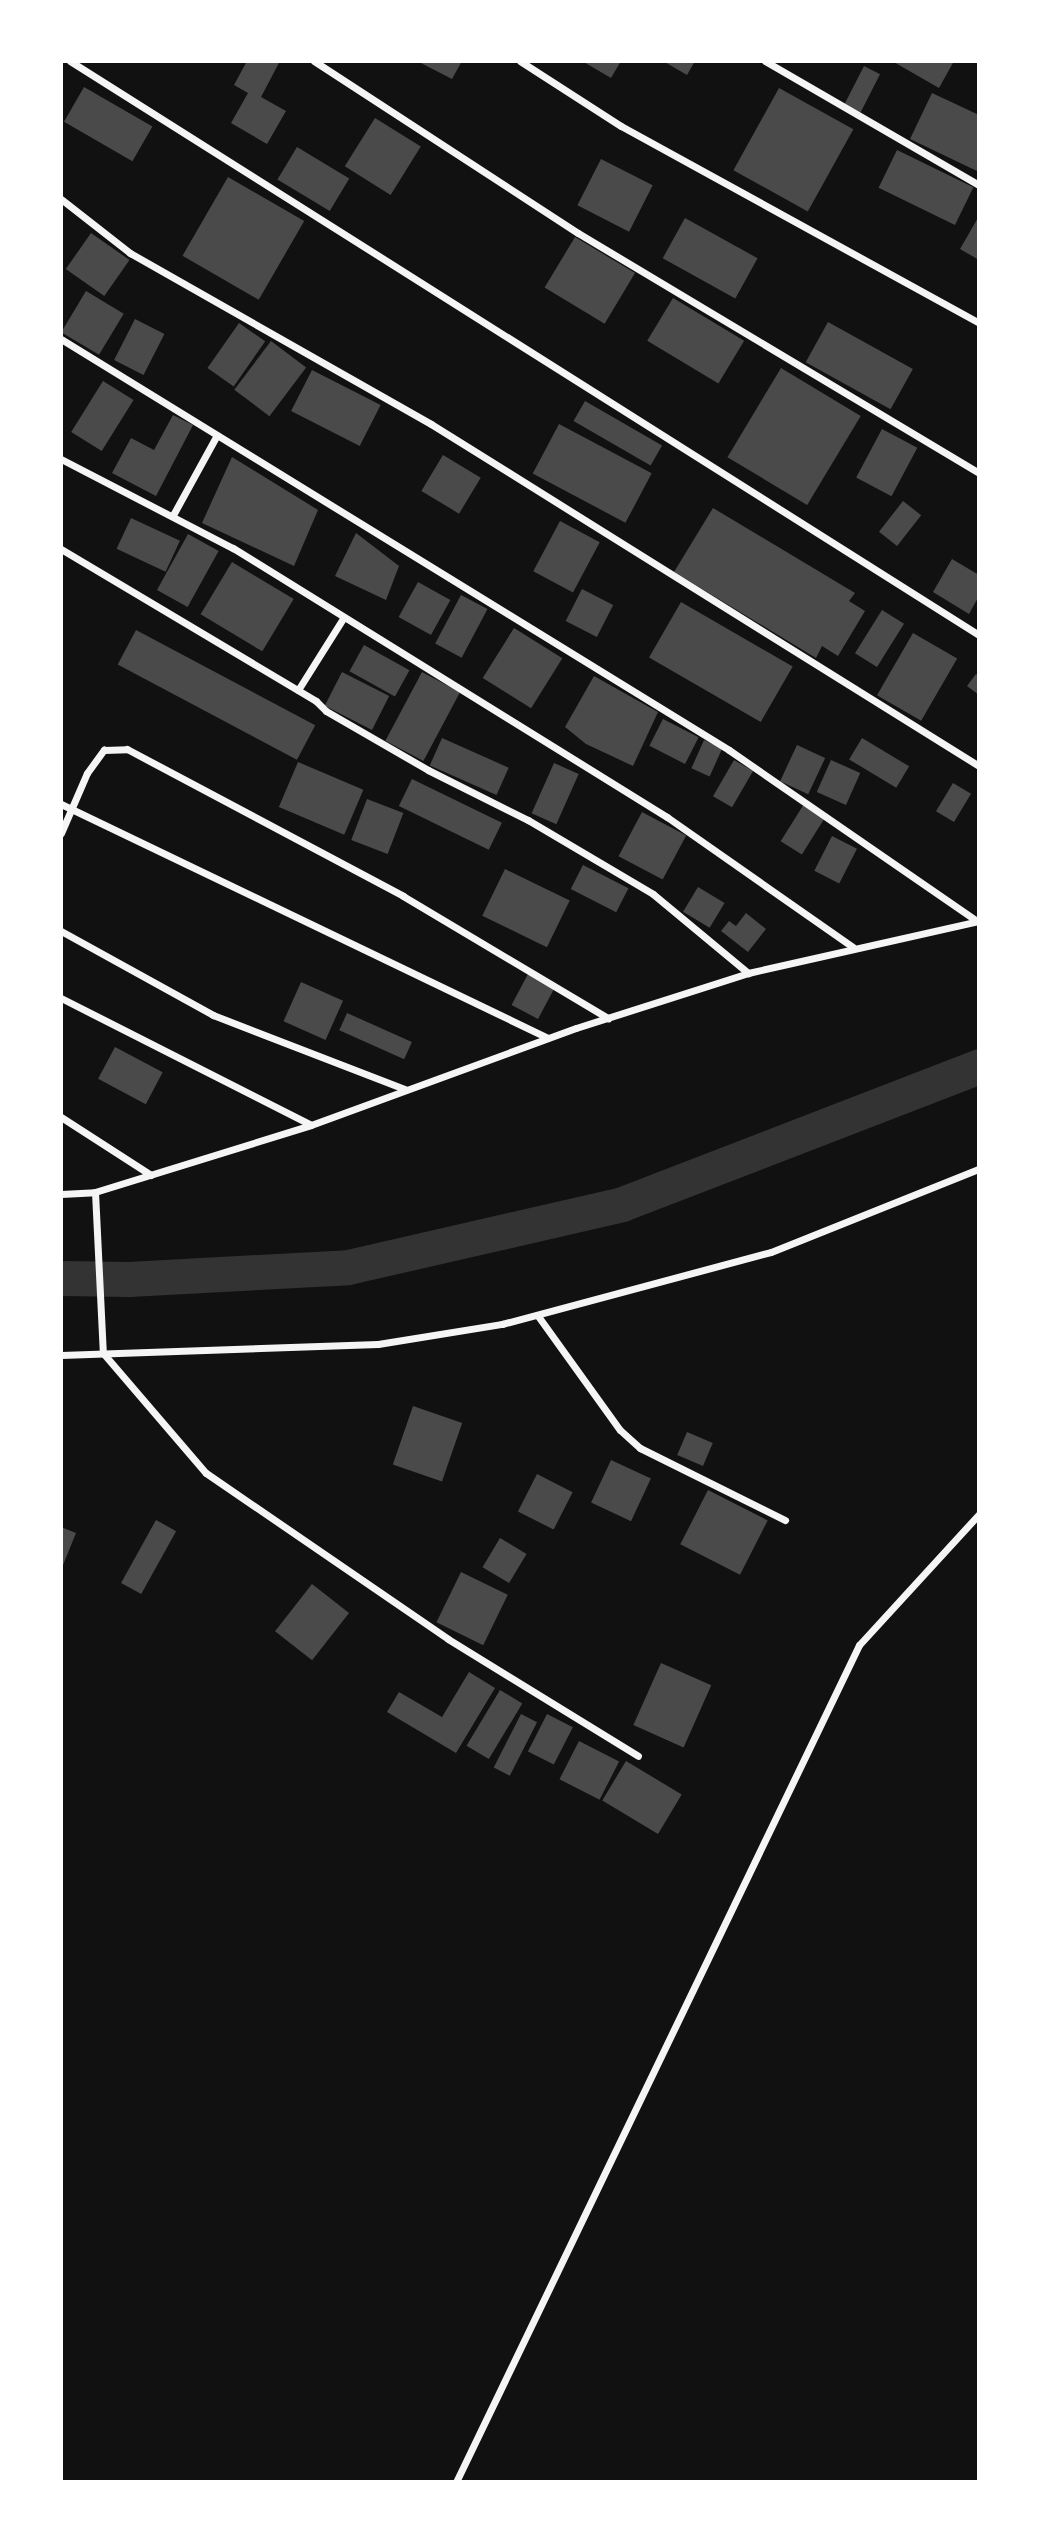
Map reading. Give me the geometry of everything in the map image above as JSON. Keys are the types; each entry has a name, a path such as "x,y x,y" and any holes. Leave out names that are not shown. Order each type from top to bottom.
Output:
{"street":[{"path":"69,61 979,635"},
{"path":"314,61 578,233 979,473"},
{"path":"520,61 621,126 979,323"},
{"path":"765,61 979,185"},
{"path":"61,198 131,253 431,424 979,766"},
{"path":"61,339 729,750 978,921"},
{"path":"173,515 217,435"},
{"path":"61,459 173,515 344,617 667,817 853,947"},
{"path":"61,549 417,764 528,820 653,894 748,973"},
{"path":"298,690 344,617"},
{"path":"61,833 71,809 104,750 127,749 403,896 608,1018"},
{"path":"61,804 548,1038"},
{"path":"61,1195 95,1192 311,1125 548,1038 748,973 853,947 978,921"},
{"path":"61,931 213,1015 406,1089"},
{"path":"61,998 311,1125"},
{"path":"61,1117 151,1175"},
{"path":"61,1355 378,1344 538,1316 771,1252 979,1169"},
{"path":"95,1192 99,1320 103,1353 206,1473 448,1639 638,1756"},
{"path":"538,1316 620,1430 640,1448 785,1520"},
{"path":"456,2482 859,1645 979,1514"}],"building":[{"path":"247,61 280,61 261,97 286,111 267,144 231,123 248,93 234,85"},
{"path":"417,61 462,61 452,79"},
{"path":"582,61 621,61 611,78"},
{"path":"663,61 695,61 687,75"},
{"path":"892,61 954,61 939,88"},
{"path":"864,66 880,74 861,112 844,104"},
{"path":"84,87 152,126 132,161 64,122"},
{"path":"779,88 853,129 808,211 733,170"},
{"path":"932,93 979,115 979,172 910,139"},
{"path":"375,118 421,147 391,195 345,166"},
{"path":"297,147 349,178 330,211 277,180"},
{"path":"897,150 973,187 955,225 879,188"},
{"path":"601,159 653,185 629,232 577,205"},
{"path":"228,177 304,221 259,300 182,256"},
{"path":"979,216 979,260 960,249"},
{"path":"685,218 758,258 735,298 663,258"},
{"path":"91,233 130,260 104,296 66,269"},
{"path":"575,237 635,273 605,324 545,288"},
{"path":"86,291 124,314 99,355 61,332"},
{"path":"673,298 744,341 718,384 647,341"},
{"path":"135,319 164,334 144,375 114,360"},
{"path":"828,322 913,369 891,409 806,362"},
{"path":"239,323 265,341 234,386 207,368"},
{"path":"271,341 306,367 269,416 234,390"},
{"path":"781,368 861,416 807,505 727,457"},
{"path":"312,370 381,405 360,446 291,411"},
{"path":"103,381 134,400 102,451 71,432"},
{"path":"585,401 662,446 651,465 574,421"},
{"path":"173,415 193,425 156,496 112,473 131,438 154,450"},
{"path":"559,424 652,473 625,523 533,473"},
{"path":"882,429 917,448 891,496 856,478"},
{"path":"443,455 481,478 459,514 421,491"},
{"path":"232,457 318,510 294,566 202,523"},
{"path":"903,501 921,515 897,546 879,532"},
{"path":"713,508 855,593 849,601 865,611 838,656 822,646 816,658 674,572"},
{"path":"131,518 180,541 166,572 117,549"},
{"path":"560,521 600,542 573,592 533,571"},
{"path":"356,533 399,566 386,600 335,576"},
{"path":"188,534 219,551 188,607 157,590"},
{"path":"952,559 979,575 979,596 969,614 933,592"},
{"path":"232,562 294,599 262,651 201,614"},
{"path":"418,582 450,600 431,635 399,617"},
{"path":"582,589 613,605 597,637 566,621"},
{"path":"461,595 487,609 462,658 435,644"},
{"path":"681,602 793,666 761,722 649,657"},
{"path":"882,610 904,624 877,667 855,653"},
{"path":"514,628 562,658 531,708 483,678"},
{"path":"136,630 315,725 297,760 118,664"},
{"path":"913,633 957,658 921,721 877,695"},
{"path":"364,645 409,670 395,696 349,671"},
{"path":"342,672 389,696 372,730 325,706"},
{"path":"422,672 460,692 423,761 385,741"},
{"path":"976,674 979,676 979,695 967,686"},
{"path":"594,676 658,712 633,766 586,744 565,727"},
{"path":"663,719 699,737 685,764 649,746"},
{"path":"442,738 509,768 496,795 430,765"},
{"path":"862,738 909,766 896,788 849,759"},
{"path":"704,740 722,748 710,776 691,768"},
{"path":"797,745 825,758 808,794 780,781"},
{"path":"734,760 753,771 732,807 713,796"},
{"path":"831,760 860,773 846,805 817,792"},
{"path":"298,762 363,790 344,835 279,807"},
{"path":"554,763 579,774 556,824 532,813"},
{"path":"412,779 502,823 489,850 399,806"},
{"path":"953,783 971,794 954,822 936,811"},
{"path":"367,799 403,813 388,854 351,840"},
{"path":"804,804 825,817 802,855 781,841"},
{"path":"642,812 686,835 663,880 619,856"},
{"path":"832,836 857,849 839,883 814,871"},
{"path":"583,865 628,888 616,912 571,889"},
{"path":"505,869 570,901 547,947 482,916"},
{"path":"698,887 725,903 710,928 683,912"},
{"path":"746,913 766,929 748,952 721,931 729,921 736,926"},
{"path":"528,974 554,988 538,1019 512,1005"},
{"path":"301,982 343,1001 326,1040 284,1021"},
{"path":"347,1013 412,1042 404,1059 339,1030"},
{"path":"115,1047 163,1072 146,1104 98,1079"},
{"path":"413,1406 462,1423 442,1482 393,1465"},
{"path":"687,1432 713,1443 703,1466 677,1455"},
{"path":"611,1460 651,1479 631,1521 591,1503"},
{"path":"537,1474 573,1492 554,1530 518,1511"},
{"path":"708,1490 768,1520 740,1575 680,1544"},
{"path":"156,1520 176,1531 141,1594 121,1583"},
{"path":"61,1527 76,1533 61,1570"},
{"path":"500,1538 527,1554 509,1583 482,1567"},
{"path":"461,1572 508,1595 483,1645 436,1622"},
{"path":"312,1584 349,1613 312,1660 275,1631"},
{"path":"661,1663 711,1685 684,1747 633,1725"},
{"path":"469,1672 495,1688 456,1753 387,1712 399,1692 442,1717"},
{"path":"500,1690 522,1703 489,1759 467,1746"},
{"path":"521,1714 537,1722 510,1776 494,1767"},
{"path":"547,1714 573,1727 554,1765 528,1751"},
{"path":"579,1741 619,1761 600,1800 559,1779"},
{"path":"626,1761 682,1794 658,1834 602,1800"}],"waterway":[{"path":"61,1278 129,1279 348,1267 622,1204 979,1066"}]}
